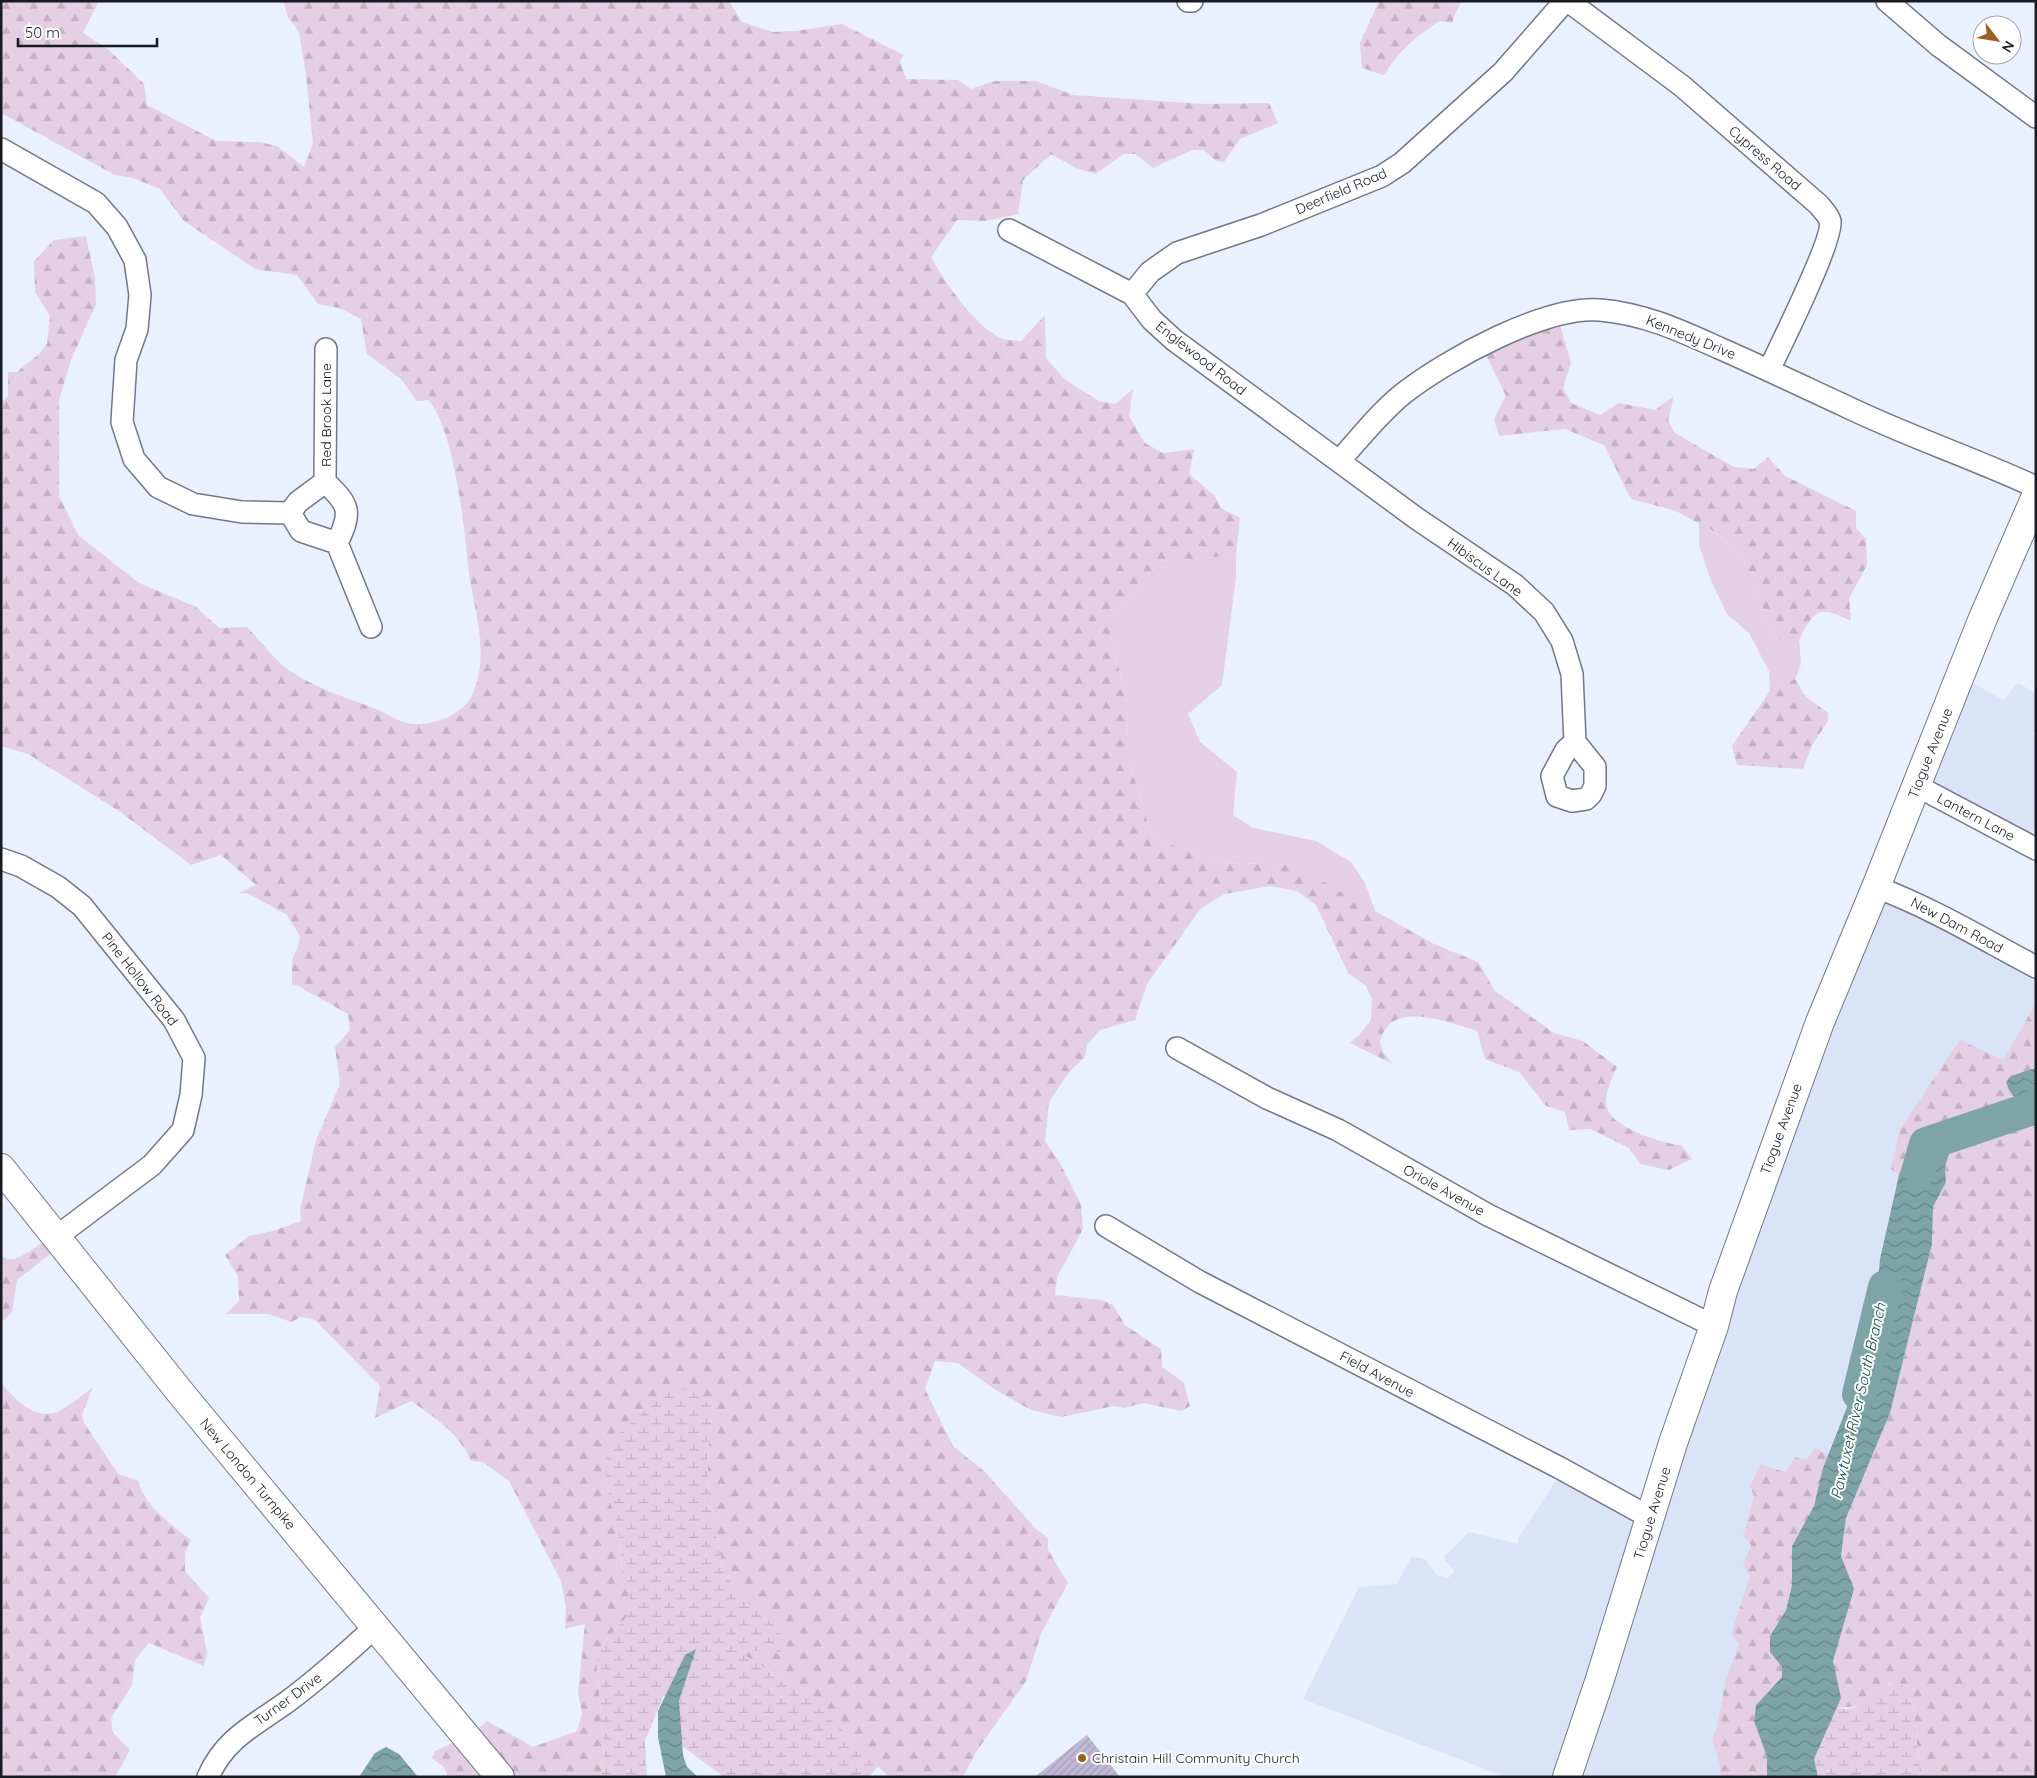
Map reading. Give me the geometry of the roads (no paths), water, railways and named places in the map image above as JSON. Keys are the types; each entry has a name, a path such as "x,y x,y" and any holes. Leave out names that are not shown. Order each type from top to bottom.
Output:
{"main road":[{"name":"Tiogue Avenue","path":"1568,1777 1651,1518 1673,1442 1714,1326 1723,1291 1820,1022 1917,786 1983,618 2029,527 2036,496"},
{"name":"New London Turnpike","path":"1,1168 172,1382 500,1777"}],"street":[{"name":"Deerfield Road","path":"1132,294 1150,272 1177,253 1261,225 1382,176 1402,163 1504,72 1566,1"},
{"name":"Cypress Road","path":"1566,1 1696,98 1820,205 1830,221 1829,232 1820,256 1769,370"},
{"path":"1887,1 1938,45 2036,116"},
{"path":"1,149 96,204 117,227 135,260 140,295 137,329 126,360 122,422 134,459 158,487 193,504 242,512 290,513 302,531 337,543 372,627"},
{"name":"Englewood Road","path":"1009,230 1132,294 1152,320 1174,340 1339,461"},
{"name":"Kennedy Drive","path":"1339,461 1402,394 1441,368 1533,323 1569,313 1598,310 1657,321 1769,370 1862,414 1981,462 2036,487"},
{"name":"Red Brook Lane","path":"326,349 325,482 342,498 348,512 345,527 337,543"},
{"name":"Hibiscus Lane","path":"1339,461 1416,518 1515,585 1544,612 1562,641 1572,674 1575,742"},
{"name":"Red Brook Lane","path":"290,513 298,502 325,482"},
{"name":"Lantern Lane","path":"1917,786 2036,849"},
{"name":"Pine Hollow Road","path":"1,859 20,866 58,887 82,906 174,1020 194,1058 190,1095 183,1130 152,1165 56,1237"},
{"name":"New Dam Road","path":"1876,887 1903,897 1942,916 2036,967"},
{"name":"Oriole Avenue","path":"1177,1048 1267,1098 1338,1130 1488,1215 1714,1326"},
{"name":"Field Avenue","path":"1106,1226 1200,1282 1560,1468 1651,1518"},
{"name":"Turner Drive","path":"208,1777 222,1752 247,1728 294,1696 375,1627"}],"water":[{"path":"2036,1069 2036,1105 2016,1099 2010,1092 2006,1082 2011,1076"},
{"path":"1929,1134 1944,1134 1950,1150 1945,1167 1946,1182 1933,1207 1932,1244 1890,1413 1846,1518 1841,1556 1854,1589 1833,1661 1841,1698 1814,1759 1818,1777 1767,1777 1767,1757 1754,1721 1756,1705 1782,1677 1782,1667 1770,1652 1770,1636 1786,1610 1792,1585 1792,1546 1814,1506 1823,1468 1873,1341 1880,1259 1899,1175 1903,1164"},
{"path":"696,1649 679,1701 683,1755 687,1767 698,1777 666,1777 658,1737 658,1711 685,1655"},
{"path":"386,1747 399,1754 418,1777 359,1777 375,1753"}],"waterway":[{"name":"Pawtuxet River South Branch","path":"1919,1169 1926,1144 2036,1107"},
{"name":"Pawtuxet River South Branch","path":"1859,1394 1885,1287"}],"place":[{"name":"Christain Hill Community Church","path":"1082,1758"}]}
